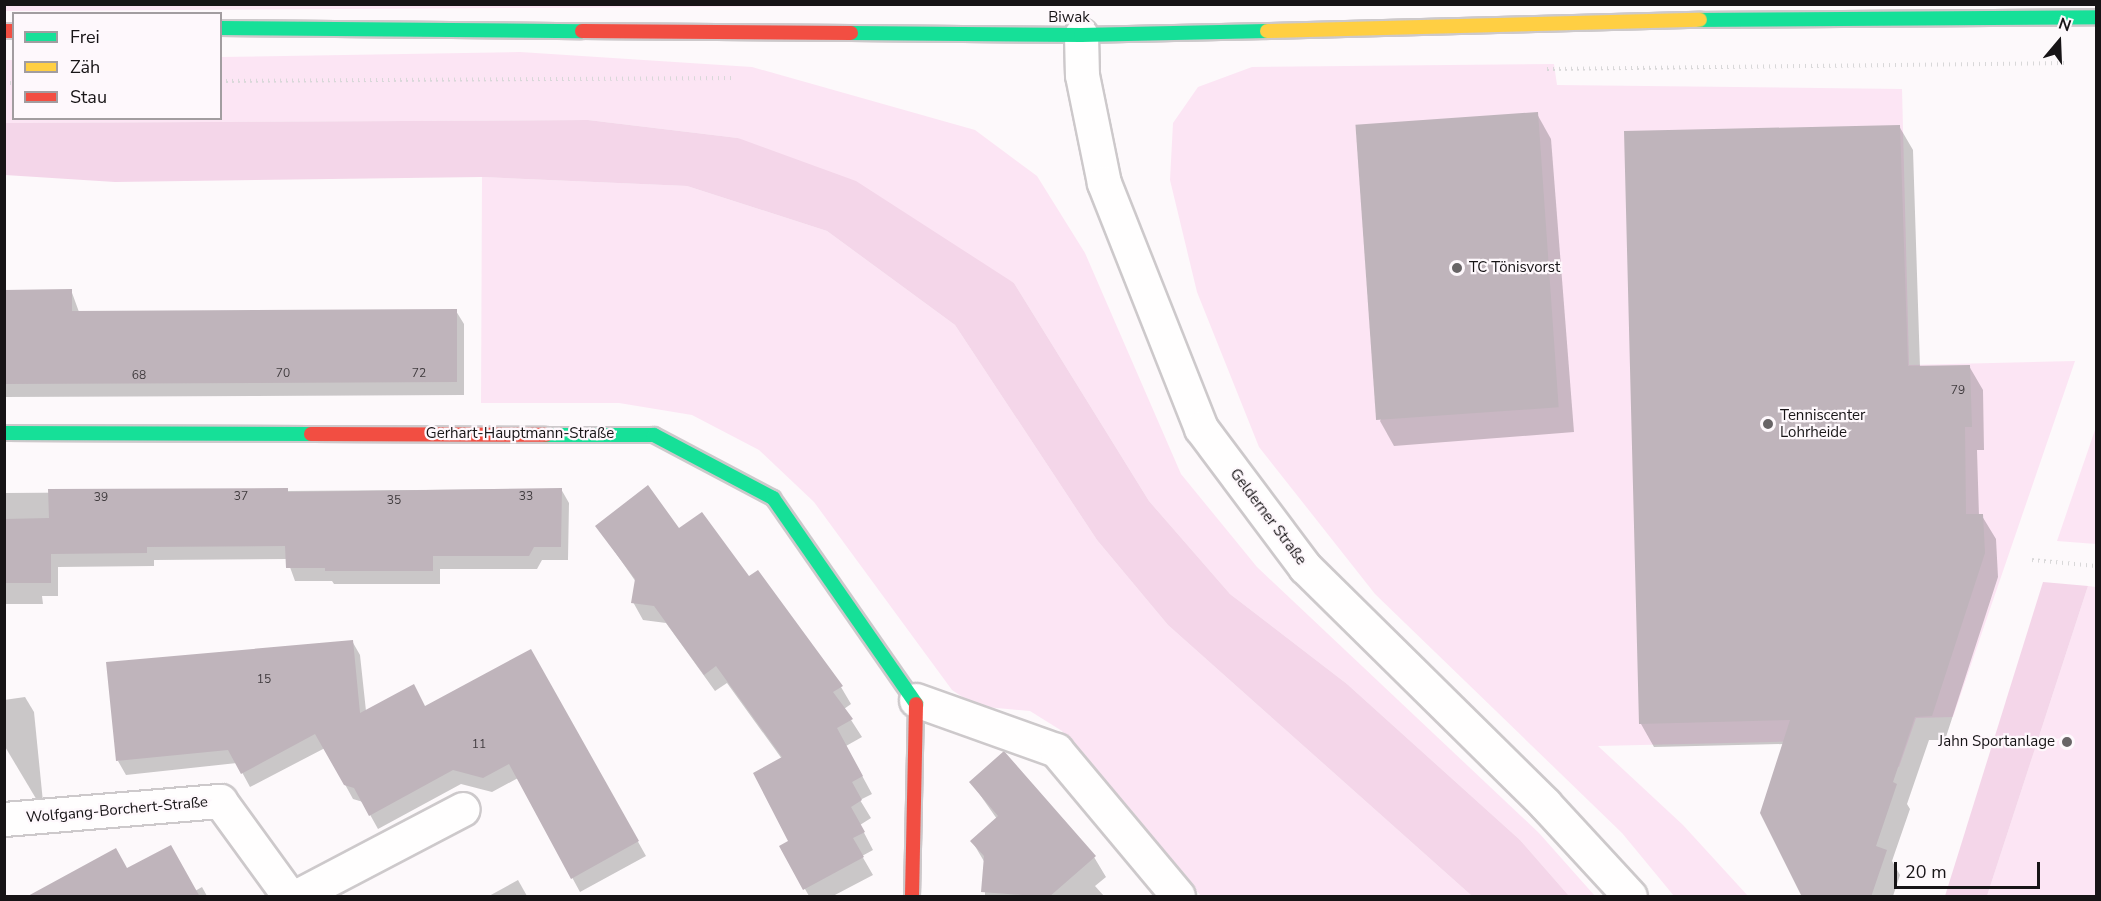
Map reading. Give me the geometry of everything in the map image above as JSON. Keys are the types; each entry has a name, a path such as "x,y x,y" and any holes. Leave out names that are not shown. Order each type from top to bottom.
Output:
{"street":[{"name":"Biwak","path":"222,28 1081,35 1705,20 2097,17"},
{"name":"Gelderner Straße","path":"1081,35 1082,75 1104,183 1201,428 1305,567 1545,804 1630,897"},
{"name":"Gerhart-Hauptmann-Straße","path":"4,433 654,435 773,498 916,700"},
{"path":"912,897 916,700 1056,750 1178,897"},
{"name":"Wolfgang-Borchert-Straße","path":"4,819 220,801 289,897"},
{"path":"297,897 463,809"}],"path":[{"path":"2032,560 2097,566"}],"shaded area":[{"path":"5,4 1026,4 1026,5 5,11"},
{"path":"520,52 752,67 975,130 1037,176 1085,253 1181,474 1257,567 1539,833 1595,896 1569,896 1520,840 1347,684 1230,594 1149,501 1014,283 738,138 588,120 5,123 4,60 12,60 12,120 222,120 222,57"},
{"path":"1554,64 1557,85 1902,89 1909,365 2075,361 1953,717 1916,718 1899,767 1847,750 1850,740 1598,746 1683,825 1748,896 1674,896 1622,833 1375,594 1259,447 1197,292 1170,180 1173,123 1198,87 1252,67"},
{"path":"588,120 738,138 856,181 1014,283 1149,501 1230,594 1347,684 1520,840 1569,896 1472,896 1168,625 1097,540 955,325 827,231 687,186 482,177 115,182 5,175 5,123"},
{"path":"482,177 687,186 827,231 955,325 1097,540 1168,625 1472,896 1201,896 1062,731 1030,711 976,706 952,690 814,502 759,450 692,415 619,403 481,403"},
{"path":"2096,427 2096,544 2057,541"},
{"path":"2043,582 2088,586 1987,896 1945,896"},
{"name":"Jahn Sportanlage","path":"2088,586 2096,587 2096,896 1987,896"}],"building":[{"path":"1538,112 1559,407 1376,420 1355,125"},
{"path":"1900,125 1908,366 1970,365 1972,427 1965,427 1966,514 1983,514 1985,553 1932,716 1915,717 1893,782 1897,784 1876,846 1887,850 1871,897 1802,897 1760,813 1790,720 1639,724 1624,131"},
{"path":"72,289 72,311 457,309 457,382 4,384 4,290"},
{"path":"648,485 679,528 702,512 749,576 758,570 843,686 833,692 853,719 837,728 863,776 852,782 862,800 851,807 865,832 853,838 864,857 803,890 779,846 788,841 753,773 782,757 716,666 704,675 654,606 631,603 635,579 595,526"},
{"path":"288,488 288,492 562,488 561,547 534,547 529,556 433,556 433,571 325,571 325,568 286,568 285,546 147,547 147,553 51,554 51,583 4,583 4,519 49,518 48,489"},
{"path":"353,640 360,713 414,684 425,706 531,649 639,841 571,879 509,764 483,778 453,770 369,816 354,788 344,785 315,734 241,774 228,750 116,761 106,662"},
{"path":"1004,751 1096,856 1049,897 981,892 984,856 970,841 998,816 969,782"},
{"path":"171,845 200,897 26,897 116,848 127,868"}],"traffic: fast":[{"path":"1700,20 2096,17"},
{"path":"222,28 582,31"},
{"path":"851,33 1081,35 1267,31"},
{"path":"4,433 311,434"},
{"path":"546,435 654,435 773,498 916,704"}],"traffic: slow":[{"path":"1267,31 1700,20"}],"traffic: jam":[{"path":"4,31 12,31"},
{"path":"582,31 851,33"},
{"path":"311,434 546,435"},
{"path":"912,896 916,704"}],"place":[{"name":"TC Tönisvorst","path":"1457,268"},
{"name":"Tenniscenter Lohrheide","path":"1768,424"},
{"name":"Jahn Sportanlage","path":"2067,742"}]}
